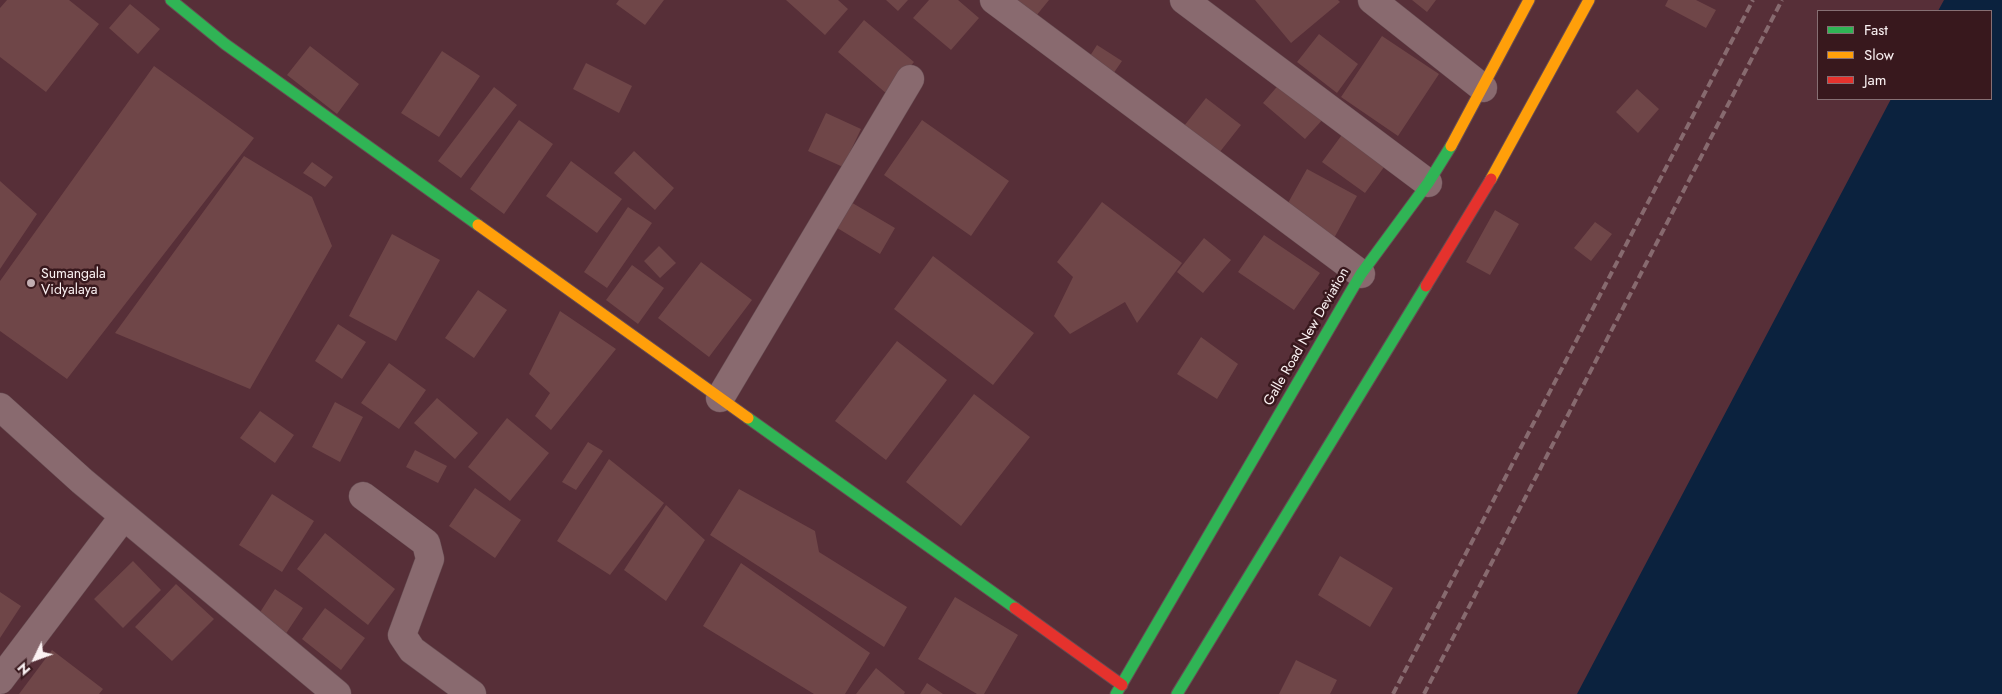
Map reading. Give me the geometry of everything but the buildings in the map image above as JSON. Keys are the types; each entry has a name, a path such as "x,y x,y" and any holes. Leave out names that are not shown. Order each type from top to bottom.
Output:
{"main road":[{"path":"171,0 225,44 720,398 1119,689"},
{"name":"Galle Road New Deviation","path":"1119,689 1360,274 1428,183 1458,135 1528,0"},
{"path":"1177,694 1504,158 1589,0"}],"street":[{"path":"994,0 1360,274"},
{"path":"1184,0 1428,183"},
{"path":"1372,0 1483,88"},
{"path":"720,398 910,79"},
{"path":"0,406 124,516 337,694"},
{"path":"363,496 426,544 430,559 402,635 412,650 472,694"},
{"path":"0,680 124,516"}],"water":[{"path":"1944,0 2002,0 2002,694 1577,694 1890,100 1992,100 1992,10 1939,10"}],"railway":[{"path":"1393,694 1753,0"},
{"path":"1424,694 1782,0"}],"traffic: fast":[{"path":"171,0 225,44 478,225"},
{"path":"1116,694 1361,274 1428,183 1451,146"},
{"path":"1177,694 1426,286"},
{"path":"748,418 1015,608"}],"traffic: slow":[{"path":"1451,146 1529,0"},
{"path":"1491,179 1589,0"},
{"path":"478,225 748,418"}],"traffic: jam":[{"path":"1426,286 1491,179"},
{"path":"1015,608 1122,685"}],"place":[{"name":"Sumangala Vidyalaya","path":"31,283"}]}
